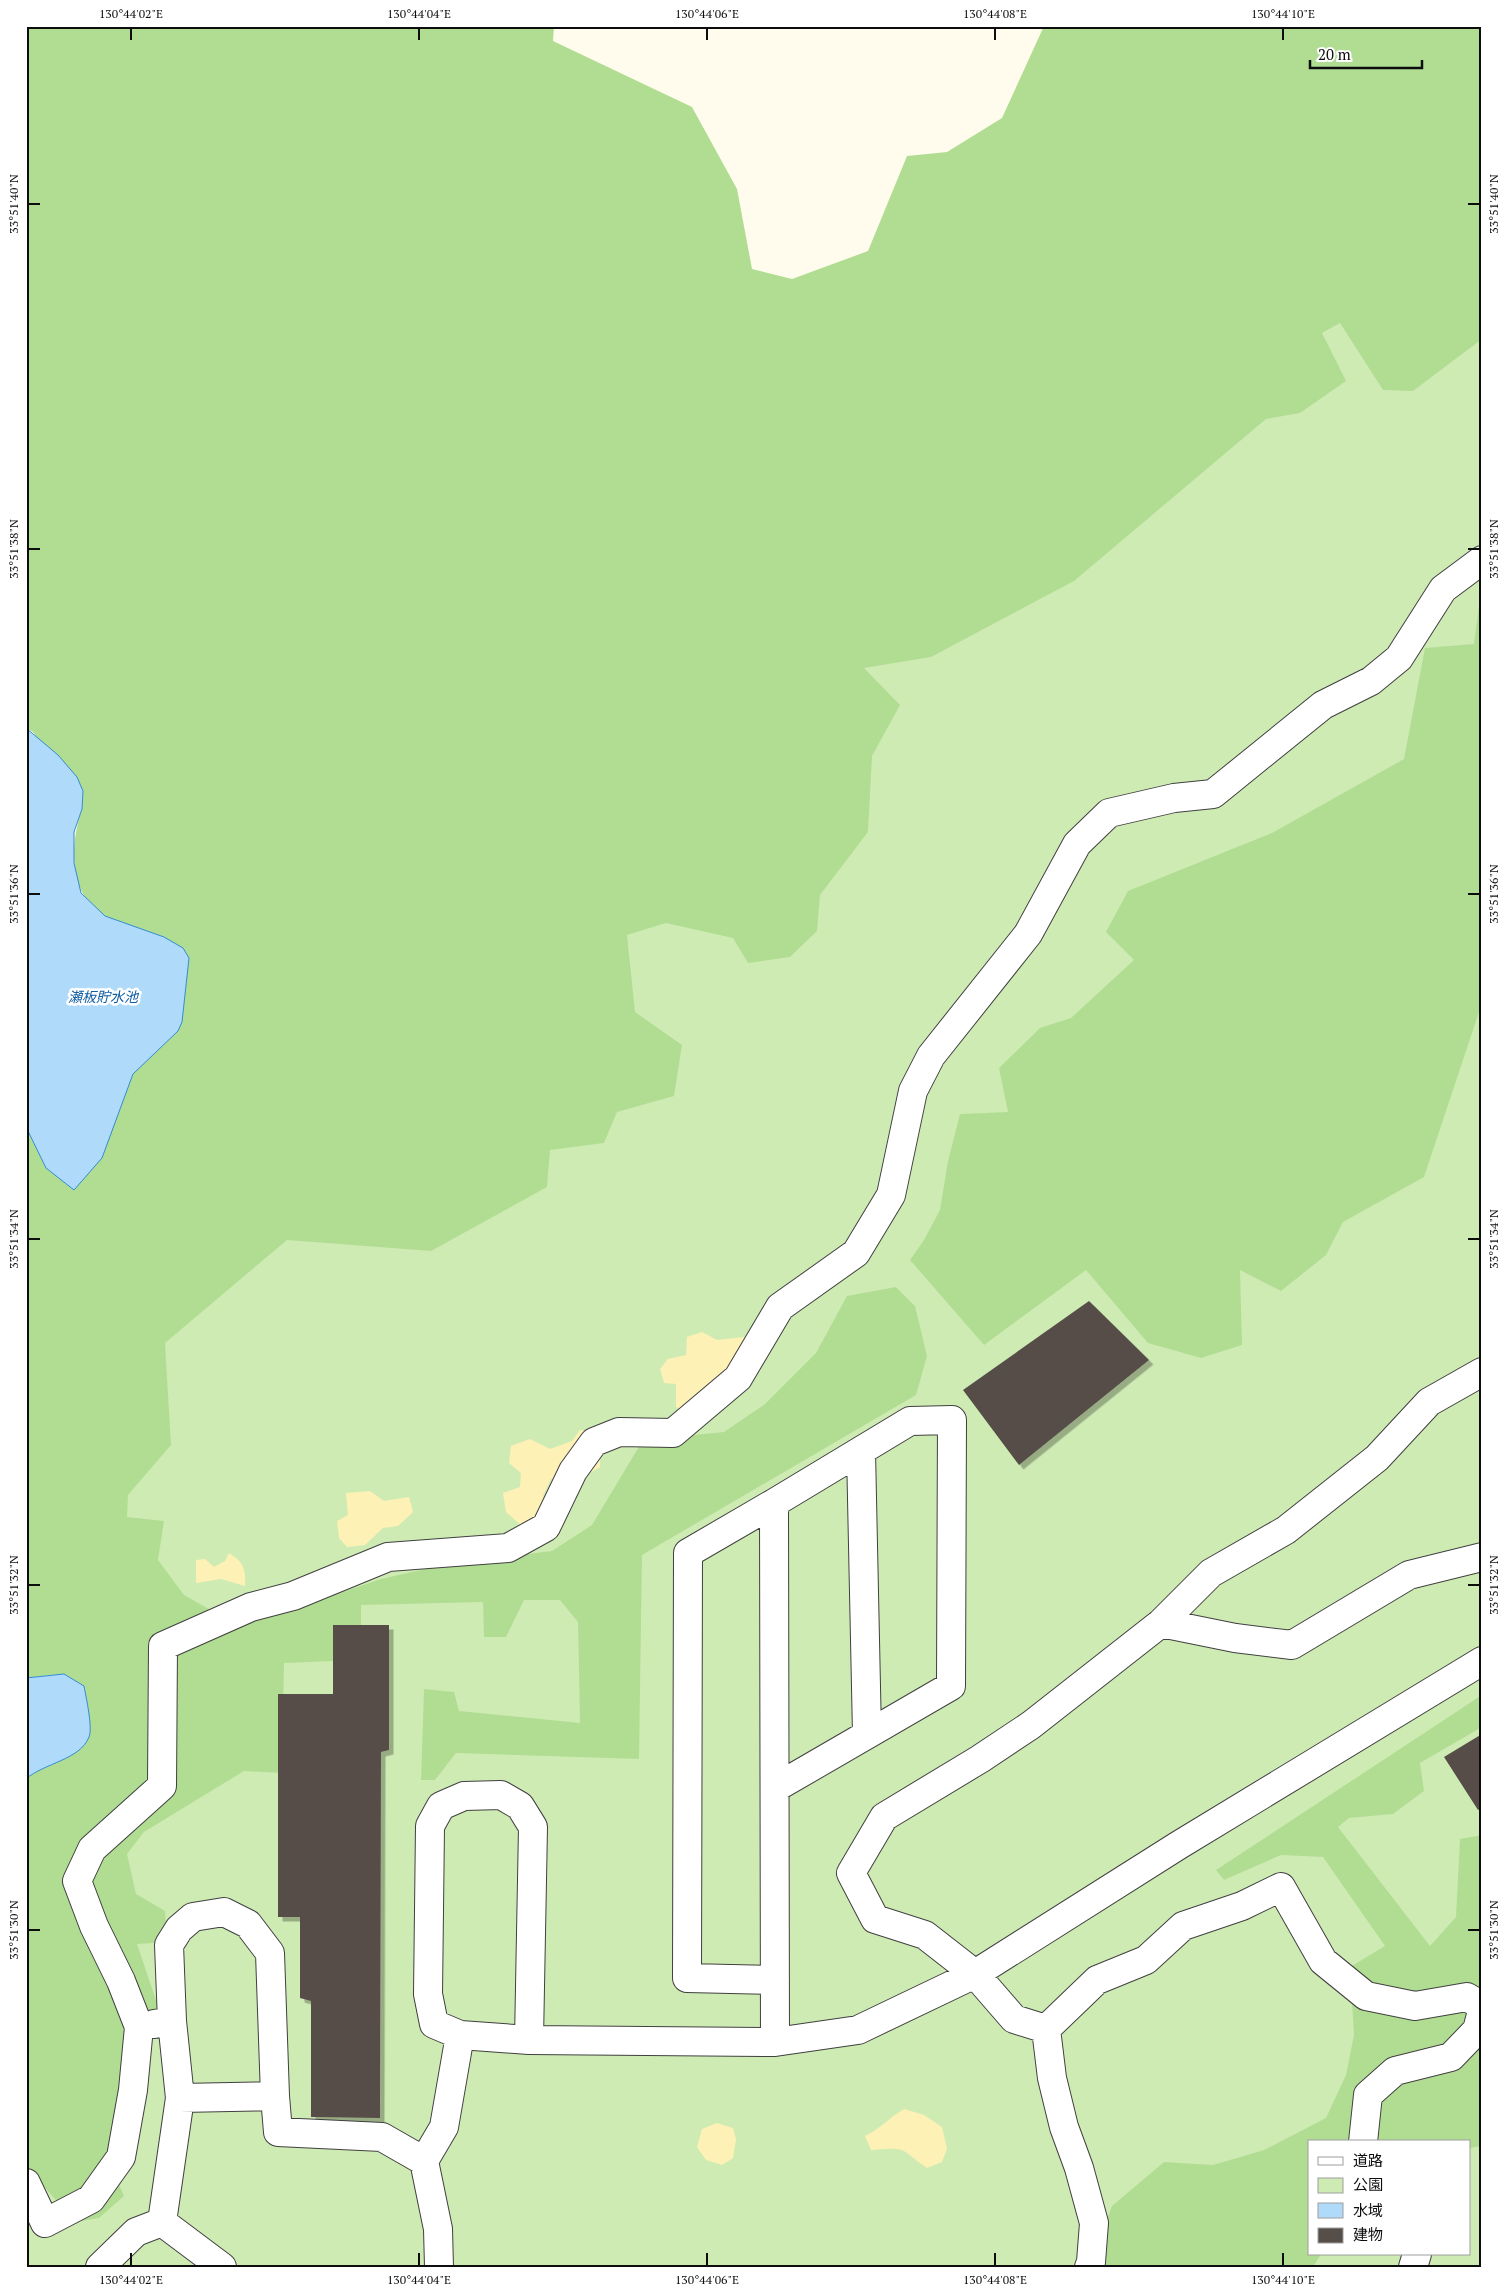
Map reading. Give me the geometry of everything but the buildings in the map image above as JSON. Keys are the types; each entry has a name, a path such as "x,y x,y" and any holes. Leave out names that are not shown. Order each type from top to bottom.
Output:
{"street":[{"path":"26,2183 46,2223 91,2200 121,2157 133,2090 139,2027 121,1981 94,1926 76,1881 92,1849 162,1786 163,1646 251,1607 293,1596 388,1557 508,1548 546,1527 572,1471 594,1442 619,1432 673,1433 738,1378 780,1307 856,1253 891,1195 912,1091 931,1056 1028,934 1077,844 1109,814 1174,798 1213,794 1322,705 1371,681 1399,658 1443,589 1482,560"},
{"path":"1046,2029 1014,2019 975,1974 925,1935 875,1919 851,1873 884,1817 972,1764 1031,1725 1161,1623 1211,1573 1286,1530 1377,1458 1429,1402 1482,1372"},
{"path":"775,1788 951,1686 952,1420 910,1421 688,1553 687,1978 775,1980"},
{"path":"861,1451 868,1734"},
{"path":"774,1503 775,2042"},
{"path":"1161,1623 1235,1638 1292,1645 1409,1575 1482,1557"},
{"path":"529,2040 533,1827 520,1806 500,1795 464,1796 448,1802 441,1806 430,1826 428,1994 434,2024 460,2036 529,2040 775,2042 858,2030 975,1974 1179,1845 1482,1661"},
{"path":"1046,2029 1096,1980 1146,1960 1183,1926 1242,1906 1280,1887 1323,1961 1366,1996 1415,2006 1467,1997 1482,2006"},
{"path":"162,2222 180,2098 172,2021 169,1945 179,1929 193,1918 224,1912 248,1924 270,1953 274,2096 278,2132 382,2137 424,2161"},
{"path":"1362,2140 1368,2094 1394,2071 1450,2057 1478,2030 1482,2011"},
{"path":"139,2027 172,2021"},
{"path":"1046,2029 1052,2078 1064,2127 1079,2168 1094,2223 1089,2267"},
{"path":"439,2267 438,2229 424,2161 444,2127 460,2036"},
{"path":"180,2098 274,2096"},
{"path":"100,2267 136,2232 162,2222"},
{"path":"162,2222 222,2267"}],"green space":[{"path":"26,26 554,26 553,41 692,107 737,189 752,269 792,279 868,251 907,156 947,152 1002,118 1044,26 1482,26 1482,339 1413,391 1383,390 1340,323 1322,333 1346,381 1300,413 1266,419 1074,581 931,657 864,668 900,705 872,756 868,832 820,895 817,931 790,957 748,963 733,938 666,923 627,935 635,1012 682,1045 674,1096 617,1112 604,1143 550,1150 547,1187 431,1251 287,1240 165,1343 171,1445 128,1495 127,1517 164,1521 158,1560 184,1595 221,1616 277,1614 381,1579 452,1563 552,1551 592,1525 643,1440 724,1432 765,1404 816,1353 847,1296 896,1287 915,1306 927,1356 916,1395 642,1555 639,1759 456,1753 435,1780 421,1780 424,1689 454,1692 459,1711 580,1723 578,1622 560,1600 524,1600 506,1637 484,1637 483,1602 361,1605 361,1660 284,1663 282,1773 244,1771 144,1832 127,1854 136,1894 165,1911 167,1942 137,1944 158,2006 144,2085 106,2156 124,2196 99,2218 75,2222 26,2166 26,1779 34,1773 64,1674 26,1678 26,1127 46,1168 118,1112 133,1074 149,1057 164,937 106,916 93,907 84,895 78,882 74,853 75,838 82,809 33,732 26,728"},
{"path":"1482,160 1482,2267 26,2267 26,2032 132,1736 52,1311"},
{"path":"1482,583 1482,1003 1424,1177 1343,1222 1326,1255 1281,1291 1240,1270 1242,1345 1201,1358 1148,1343 1086,1270 984,1345 910,1260 924,1240 940,1210 948,1161 960,1114 1008,1112 999,1068 1040,1028 1071,1018 1134,960 1106,932 1128,891 1272,833 1404,759 1425,648 1474,644"},
{"path":"1482,1695 1482,1727 1420,1763 1424,1791 1393,1814 1349,1818 1338,1827 1430,1946 1456,1917 1460,1839 1482,1835 1482,2146 1470,2148 1470,2140 1308,2140 1308,2256 1320,2256 1313,2267 1089,2267 1112,2206 1164,2162 1213,2165 1264,2150 1326,2118 1346,2075 1354,2035 1350,1967 1385,1946 1323,1857 1281,1855 1224,1880 1216,1870"}],"sand":[{"path":"702,1332 717,1340 745,1337 749,1343 692,1414 676,1407 676,1384 664,1383 660,1369 668,1359 686,1355 687,1337"},
{"path":"580,1430 593,1432 600,1442 600,1467 581,1478 551,1479 543,1496 550,1521 523,1527 506,1512 503,1493 520,1487 521,1473 509,1463 511,1446 530,1439 550,1449 572,1441"},
{"path":"370,1491 384,1501 409,1497 413,1512 398,1526 383,1528 365,1545 347,1547 339,1538 337,1521 348,1515 346,1493"},
{"path":"229,1553 243,1567 245,1586 221,1579 196,1583 196,1560 205,1559 214,1567 225,1561"},
{"path":"904,2109 924,2115 942,2127 947,2149 942,2162 927,2168 903,2151 895,2149 871,2150 865,2136"},
{"path":"717,2123 733,2128 736,2139 733,2158 722,2165 706,2160 697,2147 702,2129"}],"water":[{"name":"瀬板貯水池","path":"26,728 58,755 77,777 83,791 82,809 74,832 74,863 81,893 105,916 164,937 183,948 189,958 182,1022 178,1031 133,1074 102,1158 74,1190 46,1168 26,1127"},
{"path":"64,1674 84,1686 90,1720 89,1737 78,1751 26,1779 26,1678"}]}
